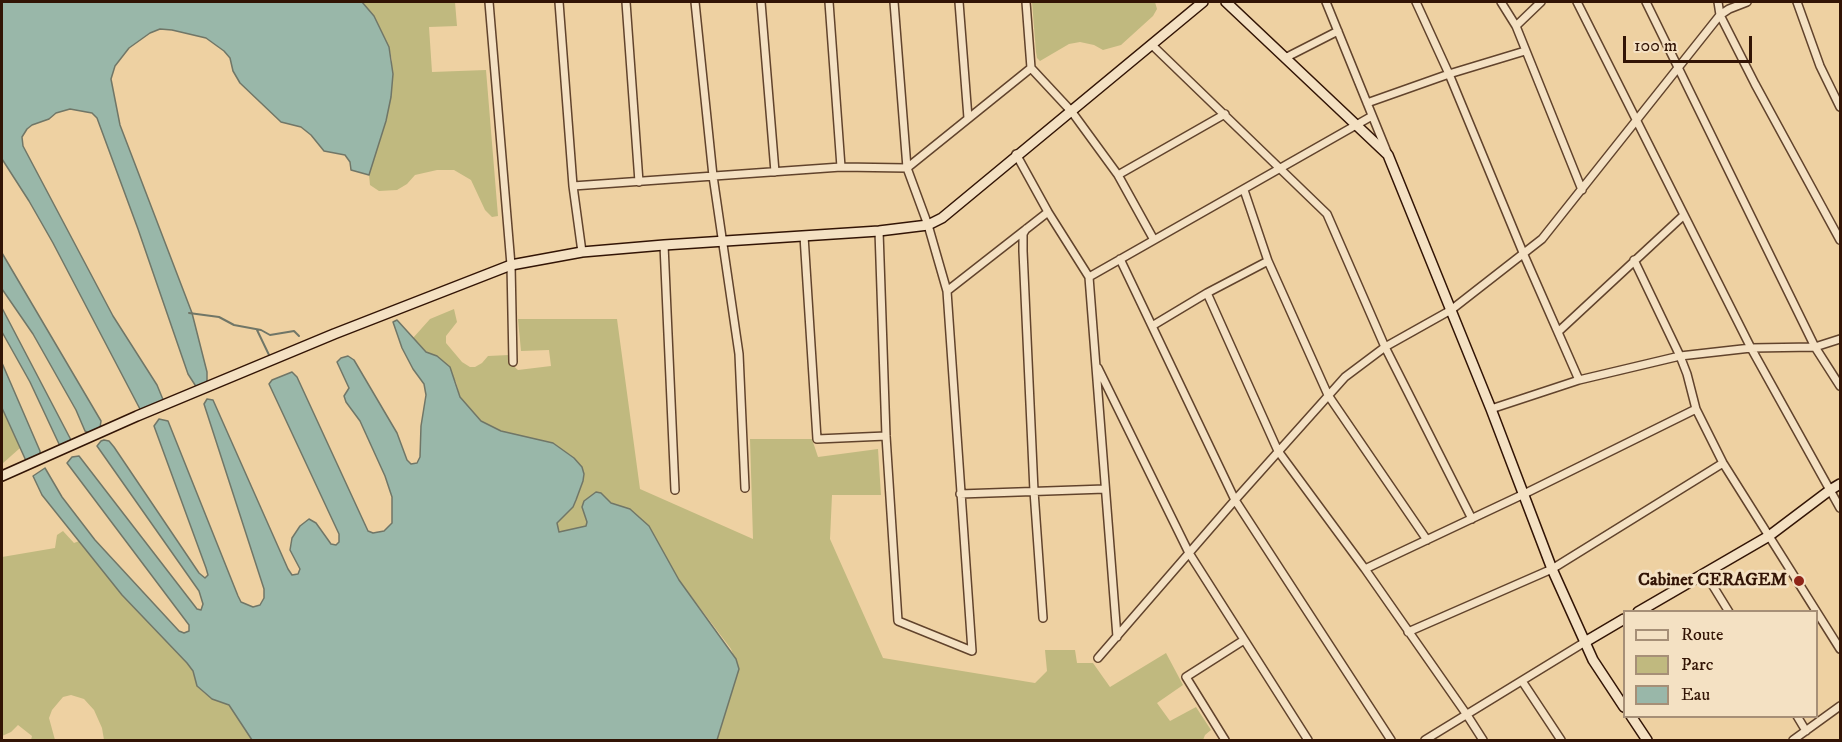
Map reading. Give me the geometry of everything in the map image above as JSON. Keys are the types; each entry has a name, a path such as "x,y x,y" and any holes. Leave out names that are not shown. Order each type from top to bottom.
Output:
{"street":[{"path":"489,2 511,265 513,363"},
{"path":"559,2 573,186 582,252"},
{"path":"626,2 639,182"},
{"path":"694,2 713,176 739,354 746,488"},
{"path":"761,2 775,172"},
{"path":"829,2 841,167"},
{"path":"879,231 886,436 898,621 972,651 947,291 928,225 907,168 894,2"},
{"path":"959,2 968,118"},
{"path":"1026,2 1031,68 1072,112 1118,175 1154,240"},
{"path":"2,476 137,416 334,334 511,265 582,252 879,231 928,225 942,218 1016,154 1072,112 1203,2"},
{"path":"1226,2 1388,155"},
{"path":"1326,2 1491,409 1552,569 1593,660 1623,705"},
{"path":"1416,2 1579,380"},
{"path":"1502,2 1516,26 1582,190"},
{"path":"1516,26 1541,2"},
{"path":"1577,2 1751,348 1840,508"},
{"path":"1646,2 1815,347 1840,387"},
{"path":"1718,2 1720,15 1840,240"},
{"path":"1098,658 1345,377 1385,347 1451,310 1542,239 1720,15 1747,2"},
{"path":"1797,2 1820,66 1840,107"},
{"path":"1285,58 1338,31"},
{"path":"1152,45 1327,214 1385,347 1473,519"},
{"path":"1367,103 1449,74 1525,51"},
{"path":"573,186 841,167 907,168 1031,68"},
{"path":"1118,175 1225,114"},
{"path":"1089,277 1372,116"},
{"path":"1016,154 1048,212 1089,277 1117,637"},
{"path":"1244,190 1268,261 1328,395 1427,540"},
{"path":"947,291 1048,212"},
{"path":"1558,332 1684,215"},
{"path":"1026,229 1023,234 1023,251 1034,491 1043,618"},
{"path":"804,236 817,439 886,436"},
{"path":"664,245 675,490"},
{"path":"1120,259 1235,500 1391,741"},
{"path":"1634,260 1680,356 1696,409 1724,463 1815,610"},
{"path":"1152,326 1207,293 1268,261"},
{"path":"1207,293 1278,451 1365,569 1467,715 1482,741"},
{"path":"1491,409 1579,380 1680,356 1751,348 1815,347 1840,339"},
{"path":"1096,363 1189,553 1308,741"},
{"path":"1365,569 1473,519 1696,409"},
{"path":"1408,632 1552,569 1724,463"},
{"path":"1641,610 1769,536 1840,484"},
{"path":"960,494 1105,489"},
{"path":"1705,573 1729,610"},
{"path":"1818,614 1840,649"},
{"path":"1425,741 1623,620"},
{"path":"1225,741 1186,677 1244,640"},
{"path":"1522,681 1561,741"},
{"path":"1793,741 1840,706"},
{"path":"1632,718 1647,741"},
{"path":"1798,718 1806,731"}],"green space":[{"path":"362,2 455,2 457,26 429,27 432,72 486,70 498,216 492,217 485,210 471,180 454,170 437,170 415,175 397,190 379,191 370,185 369,175 391,97 392,60 389,47 374,16"},
{"path":"1032,2 1155,2 1157,9 1153,16 1121,45 1103,50 1080,42 1069,44 1040,61 1036,52"},
{"path":"454,309 457,322 446,336 446,343 462,362 475,367 488,356 509,355 510,363 518,370 551,366 549,350 521,351 518,319 617,319 640,489 753,539 750,439 812,439 818,457 878,449 881,495 832,495 830,539 883,658 1035,683 1047,671 1045,650 1075,650 1077,663 1093,663 1110,687 1166,653 1183,685 1157,703 1170,721 1196,707 1211,730 1203,740 717,740 739,669 731,649 679,580 649,526 630,509 611,503 606,498 584,501 582,507 587,522 586,526 565,532 557,530 560,518 573,507 576,500 583,481 582,467 574,458 553,443 501,431 481,421 460,397 456,382 437,356 426,352 413,338 430,319"},
{"path":"2,408 20,448 2,464"},
{"path":"63,531 74,543 79,541 122,595 187,663 193,671 197,686 212,699 229,705 252,740 104,740 102,728 94,710 84,699 71,695 63,697 52,710 49,718 55,740 31,740 32,736 18,725 11,732 2,736 2,557 55,548 57,535"}],"water":[{"path":"2,2 362,2 374,16 389,47 393,74 386,121 369,175 351,170 350,162 345,155 324,151 301,127 281,122 240,83 233,71 230,58 224,51 206,38 160,29 150,33 129,48 115,66 111,79 120,125 192,313 207,372 207,387 197,388 188,374 97,118 92,113 70,109 56,113 49,119 27,129 22,137 23,146 113,316 157,385 164,402 141,411 53,243 2,159"},
{"path":"2,253 101,421 100,428 90,434 85,431 76,410 33,334 2,289"},
{"path":"2,308 71,440 70,444 62,447 59,444 30,382 2,332"},
{"path":"397,320 426,352 437,356 450,367 460,397 481,421 501,431 553,443 574,458 582,467 583,481 573,507 557,523 559,532 586,526 587,522 582,507 584,501 596,492 601,493 611,503 630,509 649,526 679,580 736,659 739,669 717,740 252,740 229,705 212,699 197,686 193,671 187,663 122,595 42,495 33,476 45,468 62,497 95,540 179,631 184,633 189,631 189,625 67,463 72,457 79,456 197,609 201,610 203,604 199,591 97,446 104,440 109,441 114,447 199,573 205,578 208,575 206,568 154,426 159,419 168,421 241,602 253,607 260,605 264,598 264,589 204,404 207,399 213,400 288,569 292,575 298,574 300,569 290,550 292,538 300,526 309,519 316,523 331,544 336,545 339,542 339,534 269,384 272,380 292,372 297,377 368,531 373,533 384,531 392,523 392,497 360,421 346,402 344,396 349,388 337,362 348,356 354,360 397,433 407,460 411,464 417,463 420,457 421,426 426,395 424,384 402,348 393,322"},
{"path":"2,363 40,451 40,456 27,463 2,408"}],"waterway":[{"path":"189,313 219,317 234,325 261,330 270,335 294,331 299,336"},
{"path":"257,330 270,357"}],"place":[{"name":"Cabinet CERAGEM","path":"1799,581"}]}
